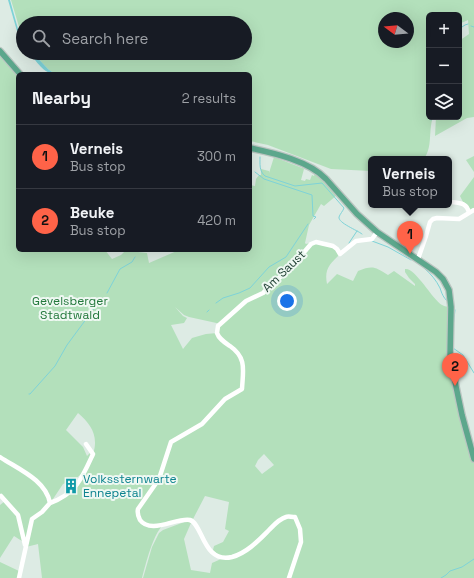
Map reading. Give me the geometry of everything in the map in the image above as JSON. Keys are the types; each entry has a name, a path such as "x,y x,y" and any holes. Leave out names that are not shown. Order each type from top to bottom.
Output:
{"main road":[{"path":"0,50 18,72"},
{"path":"252,149 285,157 319,172 362,219 377,232 440,275 449,290 451,307 449,332 450,358 471,441 474,459"}],"street":[{"path":"418,259 430,222 438,218 459,219 472,211 465,204 452,202"},
{"name":"Am Saust","path":"289,578 295,558 301,546 300,529 294,517 287,516 279,520 261,539 242,553 224,558 211,551 205,544 192,521 186,520 176,523 150,526 143,523 138,515 138,508 159,479 170,443 202,424 225,399 242,389 243,363 241,356 220,338 217,333 218,326 246,301 263,293 294,264 311,244 316,242 336,247 340,254 356,241 372,238 377,232"},
{"path":"18,578 32,519 42,512 50,503 68,495 80,480 93,454 86,444"},
{"path":"0,457 29,475 44,488 49,497 50,503"},
{"path":"1,496 18,514 26,546"}],"green space":[{"path":"11,0 474,0 474,117 467,118 435,136 436,120 462,120 462,39 469,34 468,20 462,23 462,12 426,12 426,120 432,120 427,154 426,156 368,156 368,171 331,169 268,145 252,141 252,72 52,72 40,60 252,60 252,16 16,17"},
{"name":"Gevelsberger Stadtwald","path":"0,50 7,63 16,72 16,252 107,252 112,259 124,252 138,252 147,253 149,263 174,252 252,252 252,185 255,186 256,179 259,175 261,175 261,169 269,171 269,173 274,157 310,171 304,169 301,180 310,180 312,175 314,176 315,173 324,180 337,195 324,206 321,204 309,225 305,243 327,244 337,248 340,254 333,261 327,271 327,284 337,274 353,281 358,271 367,268 374,268 388,275 394,271 415,286 405,272 405,269 414,273 438,302 443,306 451,307 449,349 452,373 463,422 474,458 474,578 291,578 300,547 287,578 143,578 152,547 159,533 187,521 182,521 165,524 161,527 150,549 142,578 42,578 38,544 26,547 25,543 14,536 0,558 0,505 5,501 17,515 21,524 18,514 0,494 0,458 32,478 40,485 49,500 48,506 65,497 73,491 81,480 95,448 93,431 78,413 66,430 83,447 87,456 91,452 92,454 82,474 63,484 51,502 45,488 29,475 0,457","holes":["245,302 218,327 217,333 192,338 183,349 171,325 184,323 187,318 183,316 175,307 184,315 189,317 221,324","264,454 274,465 262,474 255,466","205,496 229,502 225,529 229,531 223,542 214,546 213,550 219,555 231,556 250,547 282,518 288,516 295,517 288,517 280,521 263,539 238,557 221,559 212,563 210,573 191,570 184,539 191,523 187,521 192,521","46,508 33,519 27,541 31,519"]},
{"path":"474,156 474,172 466,160"},
{"path":"474,177 474,209 470,211 468,205 463,202 460,196"},
{"path":"0,562 19,571 18,578 0,578"}],"water":[{"path":"8,0 10,0 16,22 16,28"},
{"path":"36,60 40,60 52,72 47,72"}],"waterway":[{"path":"462,27 468,24"},
{"path":"260,157 261,170 265,176 295,186 322,183 344,208 339,217 341,222 362,234"},
{"path":"255,172 264,179 312,195 313,216 316,217 314,219"},
{"path":"216,303 223,298 250,288 269,267 286,257 308,224"},
{"path":"349,243 357,231"},
{"path":"372,241 388,247 411,260"},
{"path":"107,293 120,269 132,262 135,257"},
{"path":"424,268 435,280 448,302"},
{"path":"29,394 55,366 67,345 101,299"},
{"path":"453,306 455,310 453,327"},
{"path":"453,348 463,355 474,373"},
{"path":"441,578 450,571 462,567 474,559"}],"place":[{"name":"Verneis","path":"410,254"},
{"name":"Beuke","path":"455,386"},
{"name":"Volkssternwarte Ennepetal","path":"71,486"}]}
